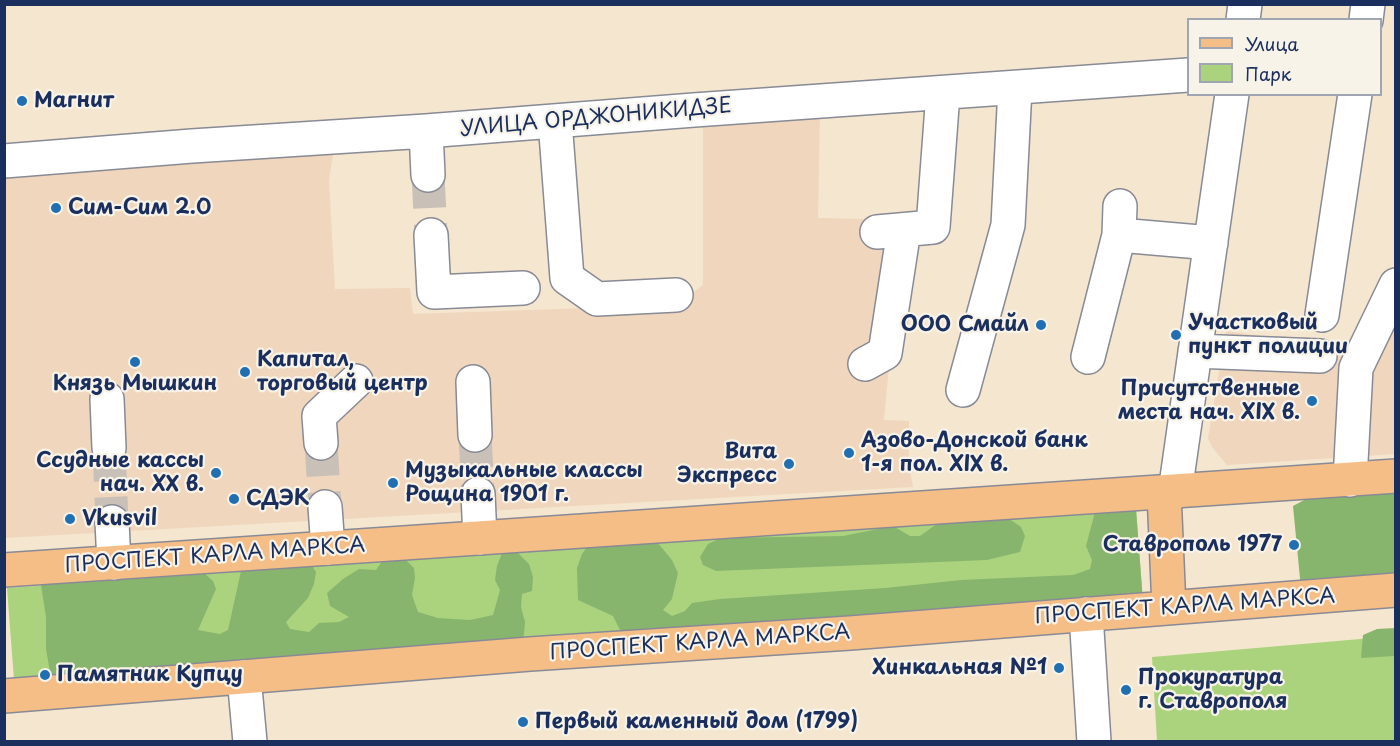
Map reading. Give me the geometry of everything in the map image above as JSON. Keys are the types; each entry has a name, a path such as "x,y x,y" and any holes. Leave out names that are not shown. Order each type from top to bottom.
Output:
{"main road":[{"name":"ПРОСПЕКТ КАРЛА МАРКСА","path":"4,570 1395,476"},
{"path":"1169,492 1169,608"},
{"name":"ПРОСПЕКТ КАРЛА МАРКСА","path":"4,696 530,654 850,633 1395,590"}],"street":[{"name":"УЛИЦА ОРДЖОНИКИДЗЕ","path":"4,161 1187,75"},
{"path":"963,390 1008,225 1015,88"},
{"path":"865,364 885,353 890,231 933,227 943,93"},
{"path":"1169,492 1195,351 1232,96"},
{"path":"1323,315 1355,96"},
{"path":"555,121 567,278 597,299 676,295"},
{"path":"426,131 428,175"},
{"path":"1088,357 1119,220 1211,243"},
{"path":"431,235 434,292 523,288"},
{"path":"1350,480 1356,368 1395,285"},
{"path":"1356,368 1395,337"},
{"path":"1195,351 1320,356"},
{"path":"321,443 319,416 356,381"},
{"path":"473,382 475,435"},
{"path":"107,399 109,448"},
{"path":"478,494 480,538"},
{"path":"325,507 328,548"},
{"path":"112,522 114,563"},
{"path":"1086,614 1094,741"},
{"path":"244,677 250,741"}],"shaded area":[{"path":"820,111 818,218 911,220 909,262 896,366 889,366 884,420 909,421 909,466 913,487 5,538 5,174 334,149 329,180 335,289 410,288 413,314 677,305 703,285 703,123"},
{"path":"1395,316 1395,454 1227,465 1212,447 1208,438 1226,331 1353,349"}],"green space":[{"path":"1395,487 1395,580 1301,589 1293,506 1310,497"},
{"path":"1136,509 1143,602 14,680 7,588"},
{"path":"1136,509 1143,602 624,638 613,616 578,600 577,568 587,547 657,542 672,560 678,573 672,599 663,610 672,616 685,611 692,603 720,599 885,588 961,580 1073,575 1090,569 1092,560 1086,546 1095,512"},
{"path":"1008,518 1021,527 1025,536 1020,552 987,560 716,571 703,565 700,557 708,544 721,538 843,536 893,526 910,536 920,536 938,523"},
{"path":"517,552 529,564 533,577 532,591 522,594 521,607 525,622 520,645 51,678 46,649 46,617 41,585 205,574 213,581 216,589 198,630 220,634 228,630 241,571 250,566 302,560 312,566 316,572 314,584 308,598 286,622 290,629 309,632 319,623 339,622 349,617 330,606 327,593 359,569 376,570 385,557 396,556 406,560 414,568 412,595 418,612 438,618 470,620 493,615 500,590 495,580 497,566 502,553"},
{"path":"1395,628 1395,656 1361,658 1363,635 1377,629"},
{"path":"1395,636 1395,741 1157,741 1152,657"}],"tunnel":[{"path":"428,175 431,235"},
{"path":"475,435 478,494"},
{"path":"321,443 325,507"},
{"path":"109,448 112,522"}],"place":[{"name":"Магнит","path":"22,101"},
{"name":"Сим-Сим 2.0","path":"56,208"},
{"name":"ООО Смайл","path":"1041,325"},
{"name":"Участковый пункт полиции","path":"1176,335"},
{"name":"Князь Мышкин","path":"135,362"},
{"name":"Капитал, торговый центр","path":"245,372"},
{"name":"Присутственные места нач. XIX в.","path":"1312,401"},
{"name":"Азово-Донской банк 1-я пол. XIX в.","path":"849,453"},
{"name":"Вита Экспресс","path":"789,464"},
{"name":"Ссудные кассы нач. ХХ в.","path":"216,473"},
{"name":"Музыкальные классы Рощина 1901 г.","path":"393,483"},
{"name":"СДЭК","path":"234,499"},
{"name":"Vkusvil","path":"70,519"},
{"name":"Ставрополь 1977","path":"1294,545"},
{"name":"Хинкальная №1","path":"1059,668"},
{"name":"Памятник Купцу","path":"45,675"},
{"name":"Прокуратура г. Ставрополя","path":"1126,690"},
{"name":"Первый каменный дом (1799)","path":"523,722"}]}
